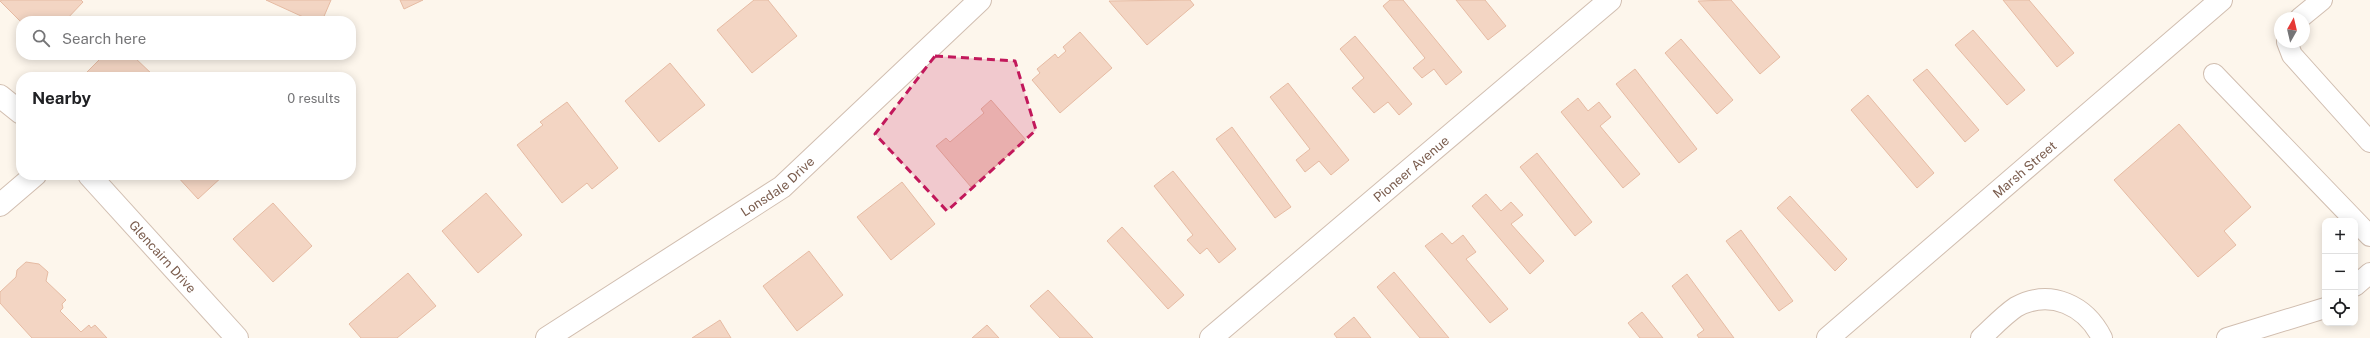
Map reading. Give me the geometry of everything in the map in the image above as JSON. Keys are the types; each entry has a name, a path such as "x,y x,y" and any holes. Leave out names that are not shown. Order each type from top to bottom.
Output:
{"street":[{"name":"Lonsdale Drive","path":"547,338 782,186 980,0"},
{"name":"Pioneer Avenue","path":"1212,338 1610,0"},
{"name":"Marsh Street","path":"1828,338 2221,0"},
{"path":"0,96 16,109"},
{"path":"0,205 29,180"},
{"name":"Glencairn Drive","path":"94,180 237,338"}],"lane":[{"path":"2307,12 2322,0"},
{"path":"2289,48 2292,55 2370,142"},
{"path":"2214,74 2370,236"},
{"path":"2358,283 2370,273"},
{"path":"1981,338 2016,307 2036,300 2052,300 2072,304 2086,314 2102,338"},
{"path":"2227,338 2268,332 2322,309"}],"highlighted area":[{"path":"935,56 1015,61 1036,130 947,211 875,134"}],"building":[{"path":"81,0 83,2 70,16 16,17 0,1"},
{"path":"266,0 331,0 324,16 301,16"},
{"path":"400,0 423,0 404,9"},
{"path":"754,0 768,0 797,36 752,73 717,30"},
{"path":"1190,0 1194,5 1147,45 1109,1"},
{"path":"1390,0 1403,0 1462,72 1446,85 1434,69 1422,78 1413,68 1425,58 1383,6"},
{"path":"1456,0 1485,0 1506,26 1488,40"},
{"path":"1731,0 1780,57 1760,74 1698,1"},
{"path":"2003,0 2029,0 2074,53 2057,67"},
{"path":"1973,30 2025,90 2007,105 1955,45"},
{"path":"1080,32 1112,68 1060,113 1032,80 1040,73 1037,69 1055,54 1058,58 1066,51 1063,47"},
{"path":"1355,36 1412,104 1399,115 1388,102 1374,113 1352,88 1364,78 1340,49"},
{"path":"1681,39 1733,100 1717,114 1665,53"},
{"path":"99,60 137,60 150,72 87,72"},
{"path":"670,63 705,105 659,142 625,101"},
{"path":"1635,69 1697,149 1679,163 1616,84"},
{"path":"1927,69 1979,130 1965,142 1913,80"},
{"path":"1288,83 1349,160 1331,175 1319,161 1305,172 1296,160 1310,149 1270,97"},
{"path":"1868,95 1934,173 1917,188 1851,110"},
{"path":"1578,98 1588,111 1599,102 1611,117 1600,126 1640,174 1623,188 1561,112"},
{"path":"991,100 1026,140 971,187 936,146 946,138 950,142 984,113 981,109"},
{"path":"567,102 618,168 592,189 587,183 562,203 517,145 543,125 540,122"},
{"path":"2179,124 2251,207 2224,231 2236,245 2198,277 2114,180"},
{"path":"1232,127 1291,207 1275,218 1216,139"},
{"path":"1537,153 1592,222 1575,236 1520,167"},
{"path":"1173,171 1236,249 1219,263 1207,248 1200,254 1187,240 1193,235 1154,186"},
{"path":"181,180 219,180 198,199"},
{"path":"902,182 935,224 891,260 857,217"},
{"path":"486,193 522,235 478,273 442,231"},
{"path":"1486,194 1501,211 1511,202 1523,215 1511,224 1544,261 1530,274 1472,206"},
{"path":"1790,196 1847,259 1835,271 1777,208"},
{"path":"273,203 312,246 273,282 233,239"},
{"path":"1122,227 1184,295 1168,309 1107,241"},
{"path":"1741,230 1793,301 1779,311 1726,241"},
{"path":"1442,233 1452,244 1463,235 1476,252 1466,259 1508,309 1490,323 1425,246"},
{"path":"809,251 843,295 797,331 763,286"},
{"path":"26,262 39,264 48,272 46,281 66,300 62,304 63,308 60,311 81,332 89,325 91,328 95,325 107,338 32,338 0,303 0,292 16,277 17,270"},
{"path":"1394,272 1449,338 1420,338 1377,287"},
{"path":"408,273 436,306 397,338 361,338 349,324"},
{"path":"1687,274 1734,338 1699,338 1697,335 1704,330 1672,286"},
{"path":"1048,290 1093,338 1060,338 1030,306"},
{"path":"1642,312 1663,338 1640,338 1628,323"},
{"path":"1354,317 1371,338 1337,338 1334,334"},
{"path":"720,320 731,338 692,338"},
{"path":"987,325 999,338 972,338"}]}
